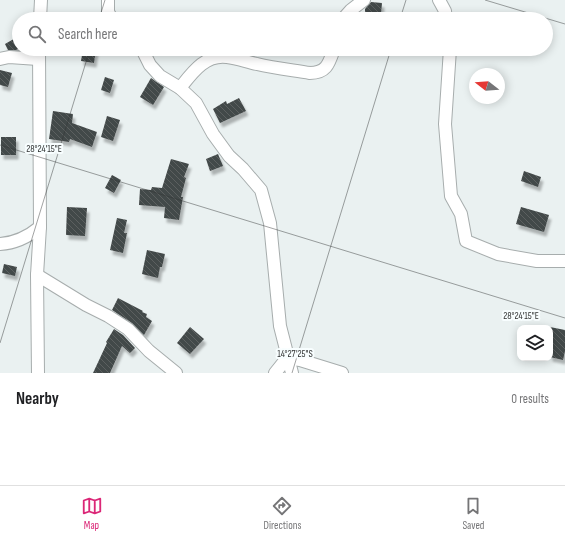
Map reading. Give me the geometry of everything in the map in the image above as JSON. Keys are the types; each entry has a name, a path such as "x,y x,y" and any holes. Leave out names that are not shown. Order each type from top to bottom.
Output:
{"street":[{"path":"40,0 40,12"},
{"path":"108,0 108,12"},
{"path":"349,12 364,0"},
{"path":"440,0 445,12"},
{"path":"0,59 19,56"},
{"path":"38,373 37,275 40,227 39,56"},
{"path":"146,56 150,65 160,76 180,88 196,103 213,134 229,156 243,169 261,190 270,223 280,326 292,373"},
{"path":"180,88 192,72 202,64 215,58 228,57 258,64 318,73 329,63 332,56"},
{"path":"450,56 445,124 451,196 461,214 466,241 498,254 537,261 565,261"},
{"path":"0,244 20,240 29,236 40,227"},
{"path":"37,275 86,306 108,316 128,329 149,351 176,373"},
{"path":"275,373 287,358"},
{"path":"287,358 300,360 342,373"}],"building":[{"path":"371,2 382,3 381,12 365,12 365,9"},
{"path":"12,40 12,50 8,50 5,44"},
{"path":"82,56 95,56 94,63 81,61"},
{"path":"0,70 12,73 8,87 0,85"},
{"path":"105,77 114,80 110,93 101,90"},
{"path":"151,78 164,87 153,105 140,97"},
{"path":"239,98 246,111 220,123 213,109 226,101 227,104"},
{"path":"53,111 73,114 72,123 97,132 92,147 70,139 69,142 49,139"},
{"path":"107,116 120,120 113,141 101,137"},
{"path":"1,137 16,137 16,155 1,155"},
{"path":"218,154 223,166 210,171 206,159"},
{"path":"171,159 189,164 184,177 186,178 181,197 183,197 179,220 164,218 165,207 139,205 140,189 151,190 152,187 162,188"},
{"path":"524,171 541,177 538,187 521,181"},
{"path":"112,175 121,180 114,193 105,188"},
{"path":"67,207 87,208 85,236 66,235"},
{"path":"521,207 549,215 544,232 516,224"},
{"path":"117,218 127,220 124,233 127,233 123,253 110,250"},
{"path":"147,250 165,254 158,278 142,274"},
{"path":"4,264 17,267 15,276 2,273"},
{"path":"118,298 143,311 142,312 147,314 146,317 152,321 144,335 132,323 112,310"},
{"path":"190,327 204,339 190,354 177,343"},
{"path":"553,328 565,330 565,351 563,360 553,358"},
{"path":"114,329 123,335 135,348 130,353 122,346 110,373 93,373 107,343 106,342"}]}
